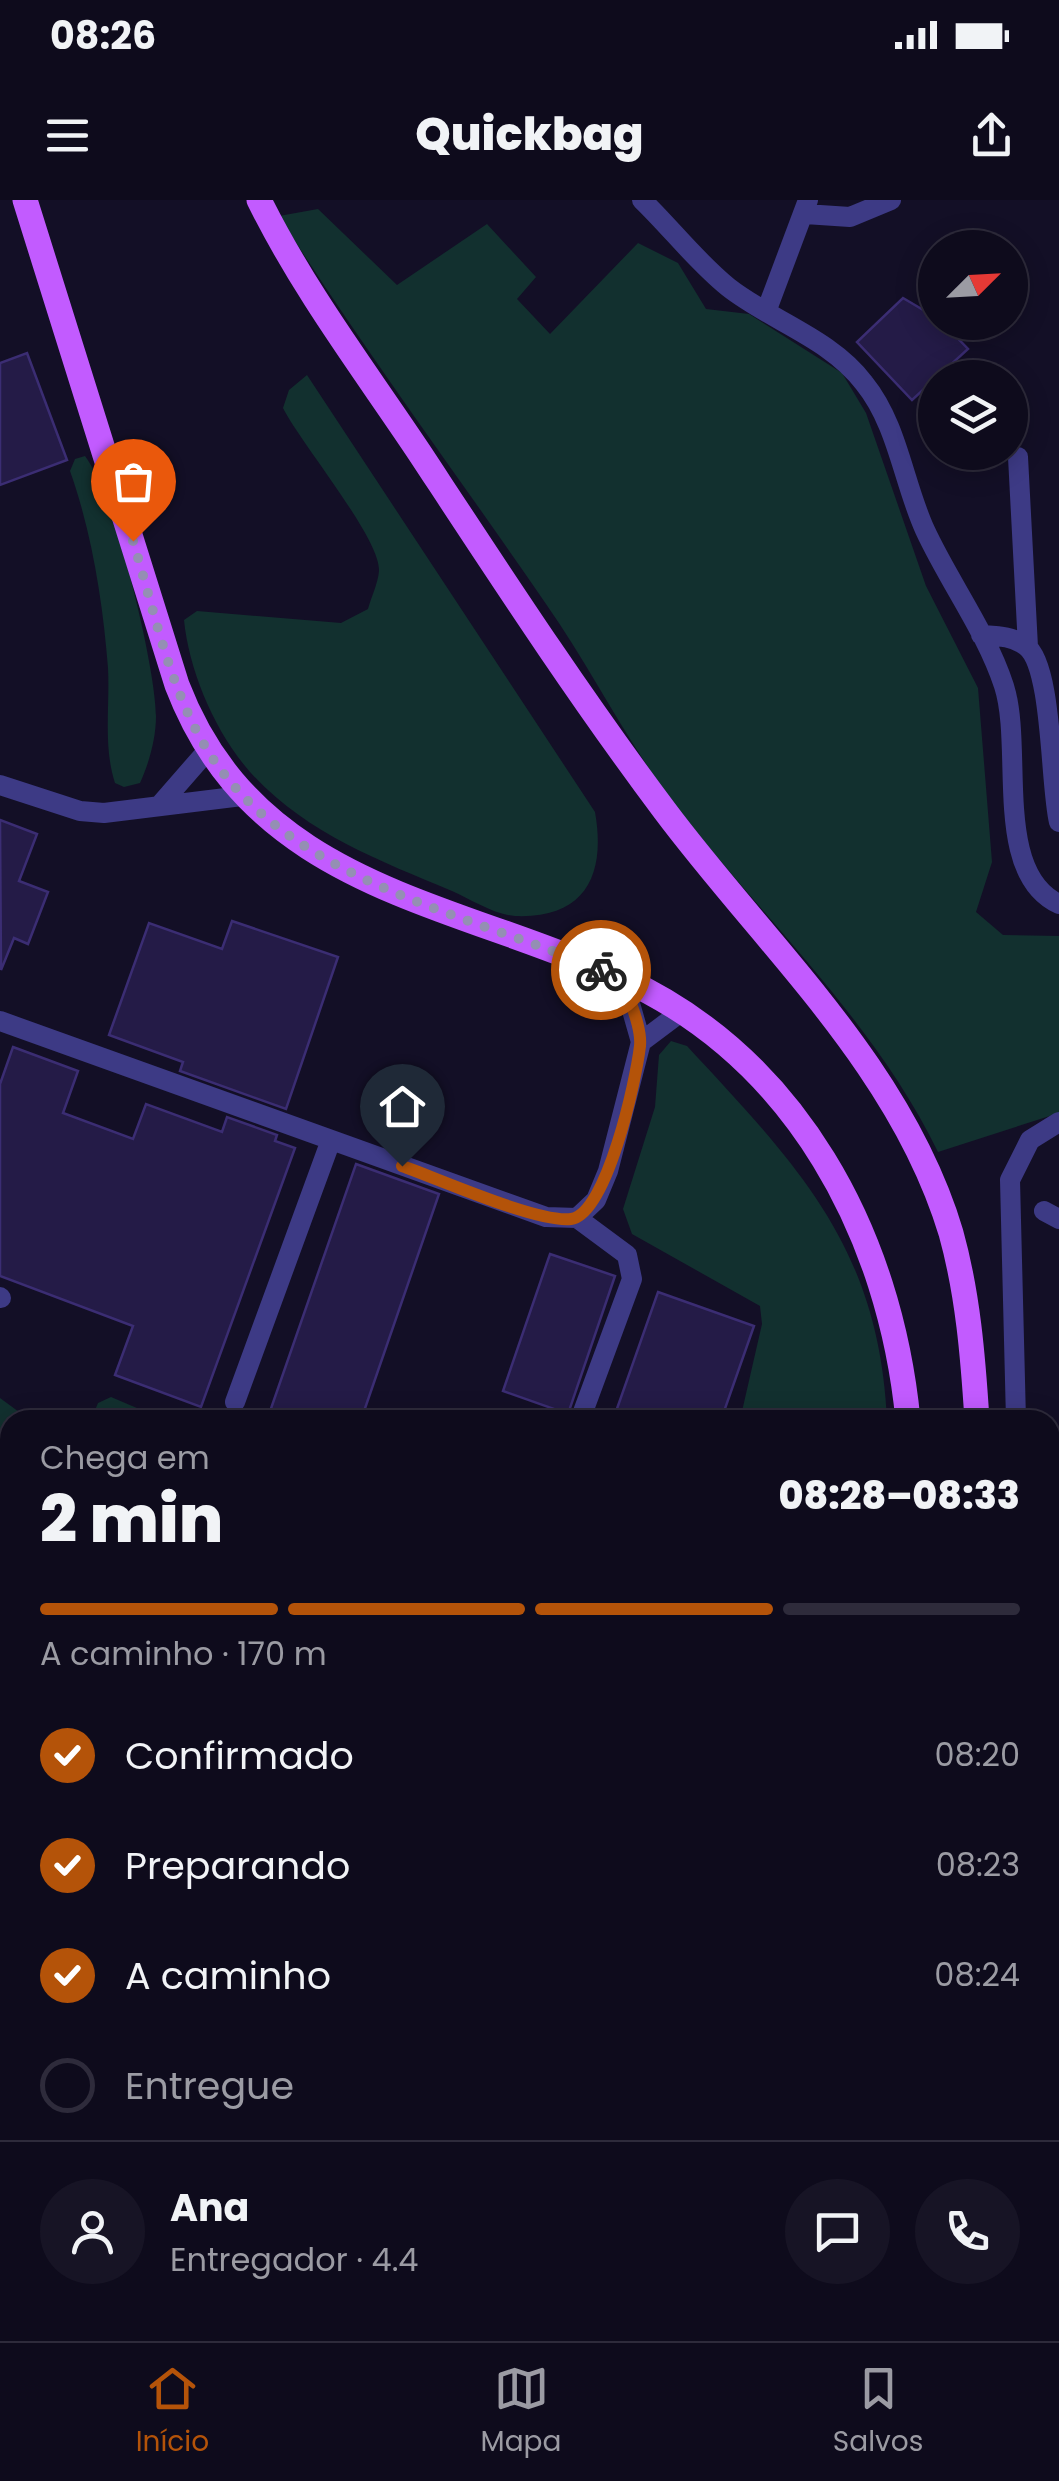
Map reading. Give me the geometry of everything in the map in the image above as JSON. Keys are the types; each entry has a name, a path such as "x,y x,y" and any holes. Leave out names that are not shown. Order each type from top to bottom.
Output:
{"main road":[{"path":"25,200 178,685 207,751 242,796 290,835 354,876 623,979 681,1012 752,1068 788,1107 826,1159 876,1264 896,1330 907,1410"},
{"path":"259,200 317,306 601,726 720,885 834,1019 906,1126 931,1178 959,1268 976,1410"}],"street":[{"path":"642,200 728,287 839,357 865,383 897,446 923,524 1006,691 1021,858 1028,880 1041,895 1059,904"},
{"path":"766,312 807,207 850,216 891,200"},
{"path":"1019,470 1028,647 1038,665 1049,720 1059,822"},
{"path":"980,634 1004,636 1028,647"},
{"path":"159,806 207,751"},
{"path":"0,785 80,811 130,812 242,796"},
{"path":"576,1218 596,1200 608,1171 640,1042 623,979"},
{"path":"640,1042 681,1012"},
{"path":"2,1028 546,1216 576,1218 627,1255 632,1279 584,1410"},
{"path":"1016,1410 1010,1180 1030,1140 1059,1122"},
{"path":"236,1402 331,1140"}],"green space":[{"path":"318,209 397,285 487,224 536,277 517,299 550,334 638,243 678,263 706,309 749,314 842,373 866,413 926,586 978,688 992,862 976,912 1003,935 1059,936 1059,1113 938,1152 912,1104 849,1014 656,778 562,628 279,216"},
{"path":"307,375 595,812 598,834 593,873 586,888 559,910 539,915 499,913 344,843 271,793 237,756 215,720 198,680 184,620 197,611 341,623 368,609 376,585 379,571 367,537 283,408 289,390"},
{"path":"85,456 120,542 154,692 156,725 149,759 140,783 124,787 115,783 111,769 108,668 100,593 85,519 70,471 75,459"},
{"path":"671,1041 687,1046 764,1131 826,1213 868,1305 881,1359 886,1410 742,1410 762,1324 760,1306 632,1234 623,1209 655,1107 659,1055"},
{"path":"111,1397 142,1410 95,1410 98,1403"},
{"path":"0,1398 16,1410 0,1410"}],"building":[{"path":"903,298 918,307 918,340 959,340 968,349 956,360 918,360 918,395 912,400 857,342"},
{"path":"27,353 67,460 0,485 0,363"},
{"path":"0,820 37,834 19,881 48,892 28,944 14,938 1,970"},
{"path":"232,921 338,957 286,1109 180,1071 183,1062 109,1035 149,923 222,949"},
{"path":"13,1047 78,1071 63,1113 133,1139 146,1104 222,1132 227,1117 277,1135 275,1141 295,1148 201,1407 115,1375 133,1326 0,1276 0,1084"},
{"path":"356,1164 439,1194 364,1410 270,1410"},
{"path":"550,1254 615,1276 569,1410 557,1410 503,1391"},
{"path":"658,1292 754,1326 725,1410 617,1410"}],"way so far":[{"path":"133,541 193,725 207,751 242,796 290,835 354,876 601,970"}],"route":[{"path":"402,1166 546,1216 576,1218 588,1212 608,1171 640,1042 623,979 601,970"}]}
